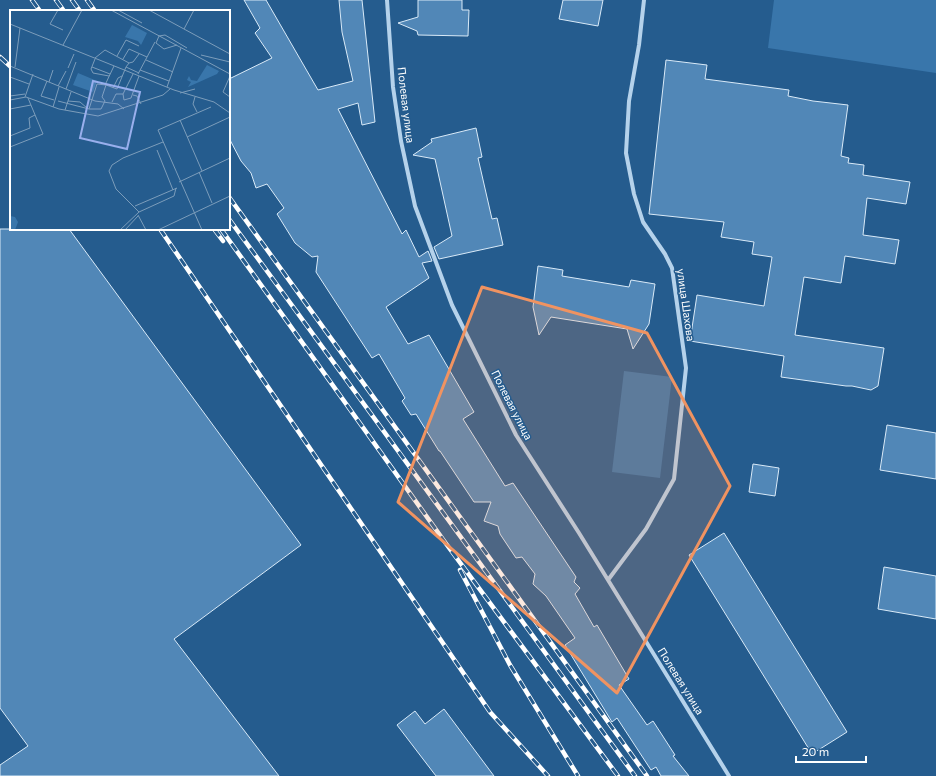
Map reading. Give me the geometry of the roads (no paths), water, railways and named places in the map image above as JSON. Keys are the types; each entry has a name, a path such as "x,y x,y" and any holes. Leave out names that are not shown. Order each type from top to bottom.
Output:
{"street":[{"name":"Полевая улица","path":"387,0 393,87 401,142 415,206 452,305 516,435 608,580 729,776"},
{"name":"улица Шахова","path":"608,580 646,529 674,479 686,368 672,268 665,254 643,222 634,194 626,153 629,101 639,45 644,0"}],"railway":[{"path":"32,0 39,10"},
{"path":"56,0 63,10"},
{"path":"72,0 79,10"},
{"path":"87,0 94,10"},
{"path":"0,57 10,66"},
{"path":"230,198 647,776"},
{"path":"230,220 635,776"},
{"path":"161,230 490,712 548,776"},
{"path":"215,230 223,241"},
{"path":"222,230 447,545 618,776"},
{"path":"460,570 510,665 578,776"}]}
